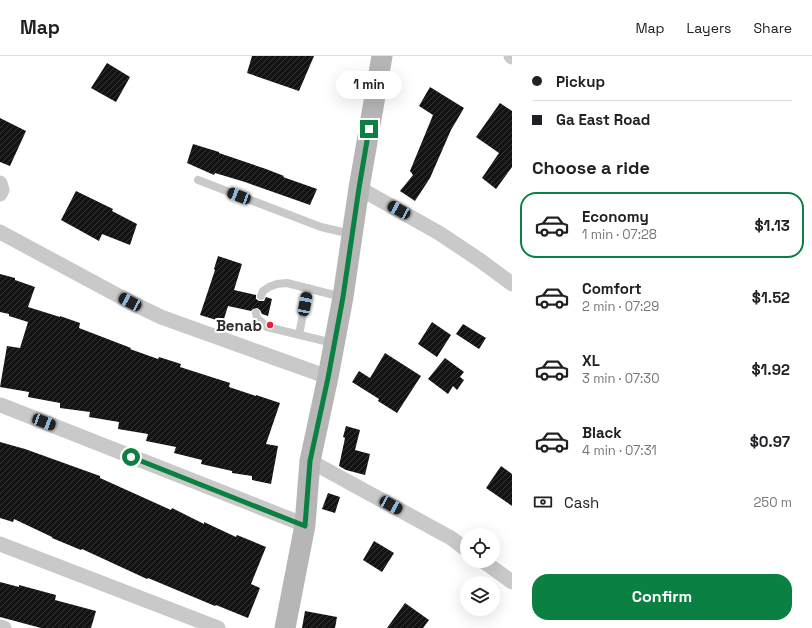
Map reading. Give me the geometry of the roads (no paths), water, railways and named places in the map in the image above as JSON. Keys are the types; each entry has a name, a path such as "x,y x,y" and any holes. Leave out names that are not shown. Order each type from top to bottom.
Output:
{"street":[{"path":"285,628 305,526 310,461 328,378 343,297 359,188 382,56"},
{"path":"0,183 2,190 0,194"},
{"path":"359,188 439,233 512,284"},
{"path":"0,232 130,302 161,317 328,378"},
{"path":"1,405 305,526"},
{"path":"310,461 451,538 460,545"},
{"path":"0,544 218,628"},
{"path":"493,568 512,582"},
{"path":"0,627 4,628"}],"lane":[{"path":"198,180 321,227 352,235"},
{"path":"261,296 269,287 287,283 343,297"},
{"path":"299,335 308,288"},
{"path":"256,313 257,318 267,327 334,344"}],"place":[{"name":"Benab","path":"270,325"}]}
